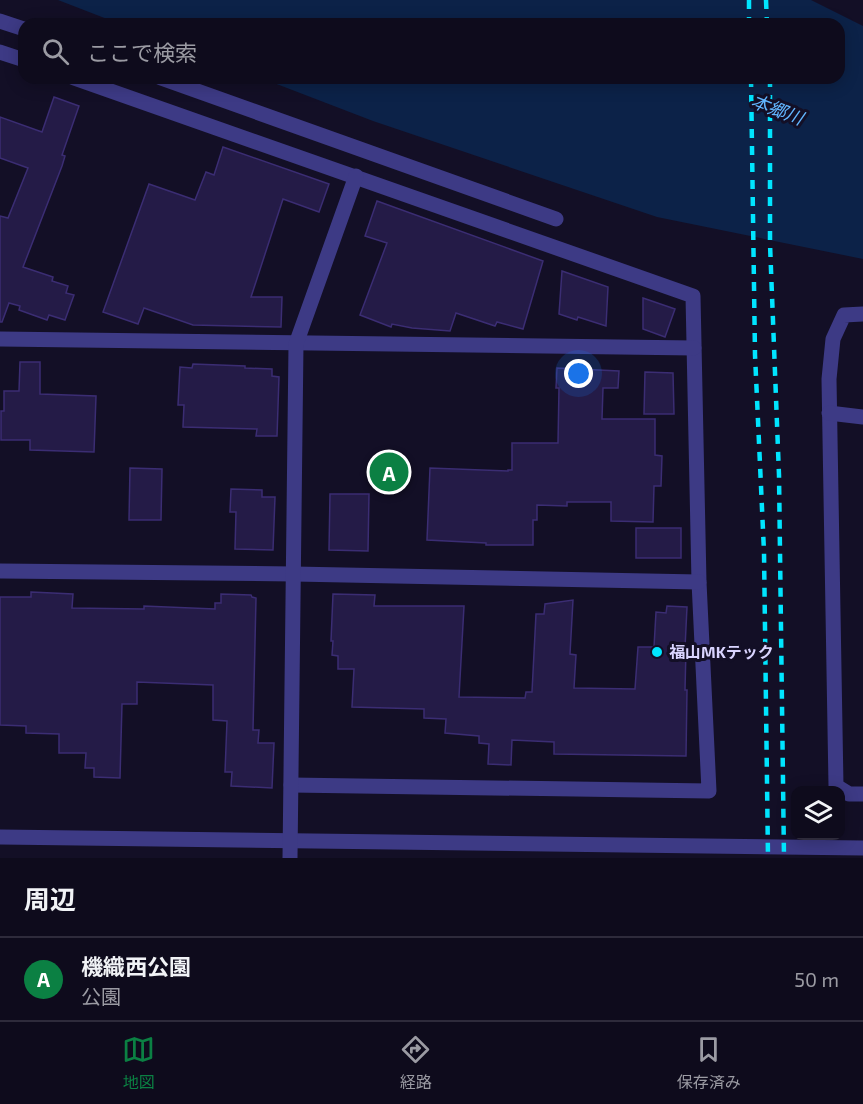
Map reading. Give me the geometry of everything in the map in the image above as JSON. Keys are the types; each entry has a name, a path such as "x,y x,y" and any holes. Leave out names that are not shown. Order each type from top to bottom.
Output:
{"street":[{"path":"0,21 18,27"},
{"path":"0,52 18,58"},
{"path":"92,84 693,296 699,582 709,791 291,785"},
{"path":"177,84 556,219"},
{"path":"290,858 296,344 356,176"},
{"path":"863,314 844,315 833,339 829,379 836,786 849,794 863,794"},
{"path":"0,339 694,348"},
{"path":"830,413 863,417"},
{"path":"0,571 699,582"},
{"path":"0,837 863,848"}],"water":[{"name":"本郷川","path":"58,0 811,0 863,26 863,259 657,217 373,121 277,84 845,84 845,18 104,18"}],"building":[{"path":"54,97 79,106 62,155 65,156 62,166 23,267 53,277 52,281 68,286 66,293 74,295 65,320 49,315 47,320 19,310 20,306 9,303 2,322 0,322 0,216 8,218 28,168 0,158 0,117 42,132"},
{"path":"223,147 329,184 319,212 283,199 251,297 282,297 281,327 193,325 144,308 138,324 103,312 149,184 195,200 206,172 214,175"},
{"path":"377,201 543,261 523,329 497,322 495,326 456,313 450,331 392,324 391,327 360,315 387,243 365,236"},
{"path":"562,271 608,287 606,326 559,314"},
{"path":"643,298 675,309 665,337 643,329"},
{"path":"20,362 40,362 40,394 96,396 94,452 30,450 30,440 1,440 4,391 19,391"},
{"path":"193,364 272,369 272,376 279,377 277,436 256,436 257,429 183,427 184,405 178,405 180,367 192,368"},
{"path":"557,368 619,371 618,388 603,388 602,419 655,419 655,455 662,456 661,486 654,486 653,522 611,521 611,502 567,502 567,506 537,505 537,520 533,520 533,545 486,545 486,543 427,540 430,468 508,471 512,470 512,443 558,443"},
{"path":"645,372 673,373 674,414 644,414"},
{"path":"130,468 162,469 161,520 129,520"},
{"path":"231,489 262,490 262,497 275,497 273,550 235,549 236,512 230,512"},
{"path":"330,494 369,494 368,551 329,550"},
{"path":"636,528 681,528 681,558 636,558"},
{"path":"31,592 73,594 72,608 144,609 144,606 215,609 215,603 221,603 221,594 251,595 256,598 253,730 259,730 258,743 274,743 272,788 231,786 232,772 225,772 227,721 213,720 213,685 137,682 137,704 122,704 120,778 94,777 94,768 85,768 86,753 59,753 59,734 26,733 26,726 0,725 0,597 31,597"},
{"path":"333,594 375,595 374,606 464,606 459,697 525,698 526,692 532,692 536,614 544,614 545,604 573,600 570,654 576,655 574,688 635,689 638,647 654,647 656,612 666,613 667,606 687,607 686,756 554,754 554,742 512,740 511,765 488,764 489,744 479,743 479,736 445,733 446,719 424,718 424,709 352,707 354,669 338,669 338,656 332,655"}],"railway":[{"path":"749,0 749,18"},
{"path":"766,0 767,18"},
{"path":"751,84 755,355 764,552 768,858"},
{"path":"770,84 770,244 779,475 784,858"}],"place":[{"name":"機織西公園","path":"389,472"},
{"name":"福山MKテック","path":"657,652"}]}
